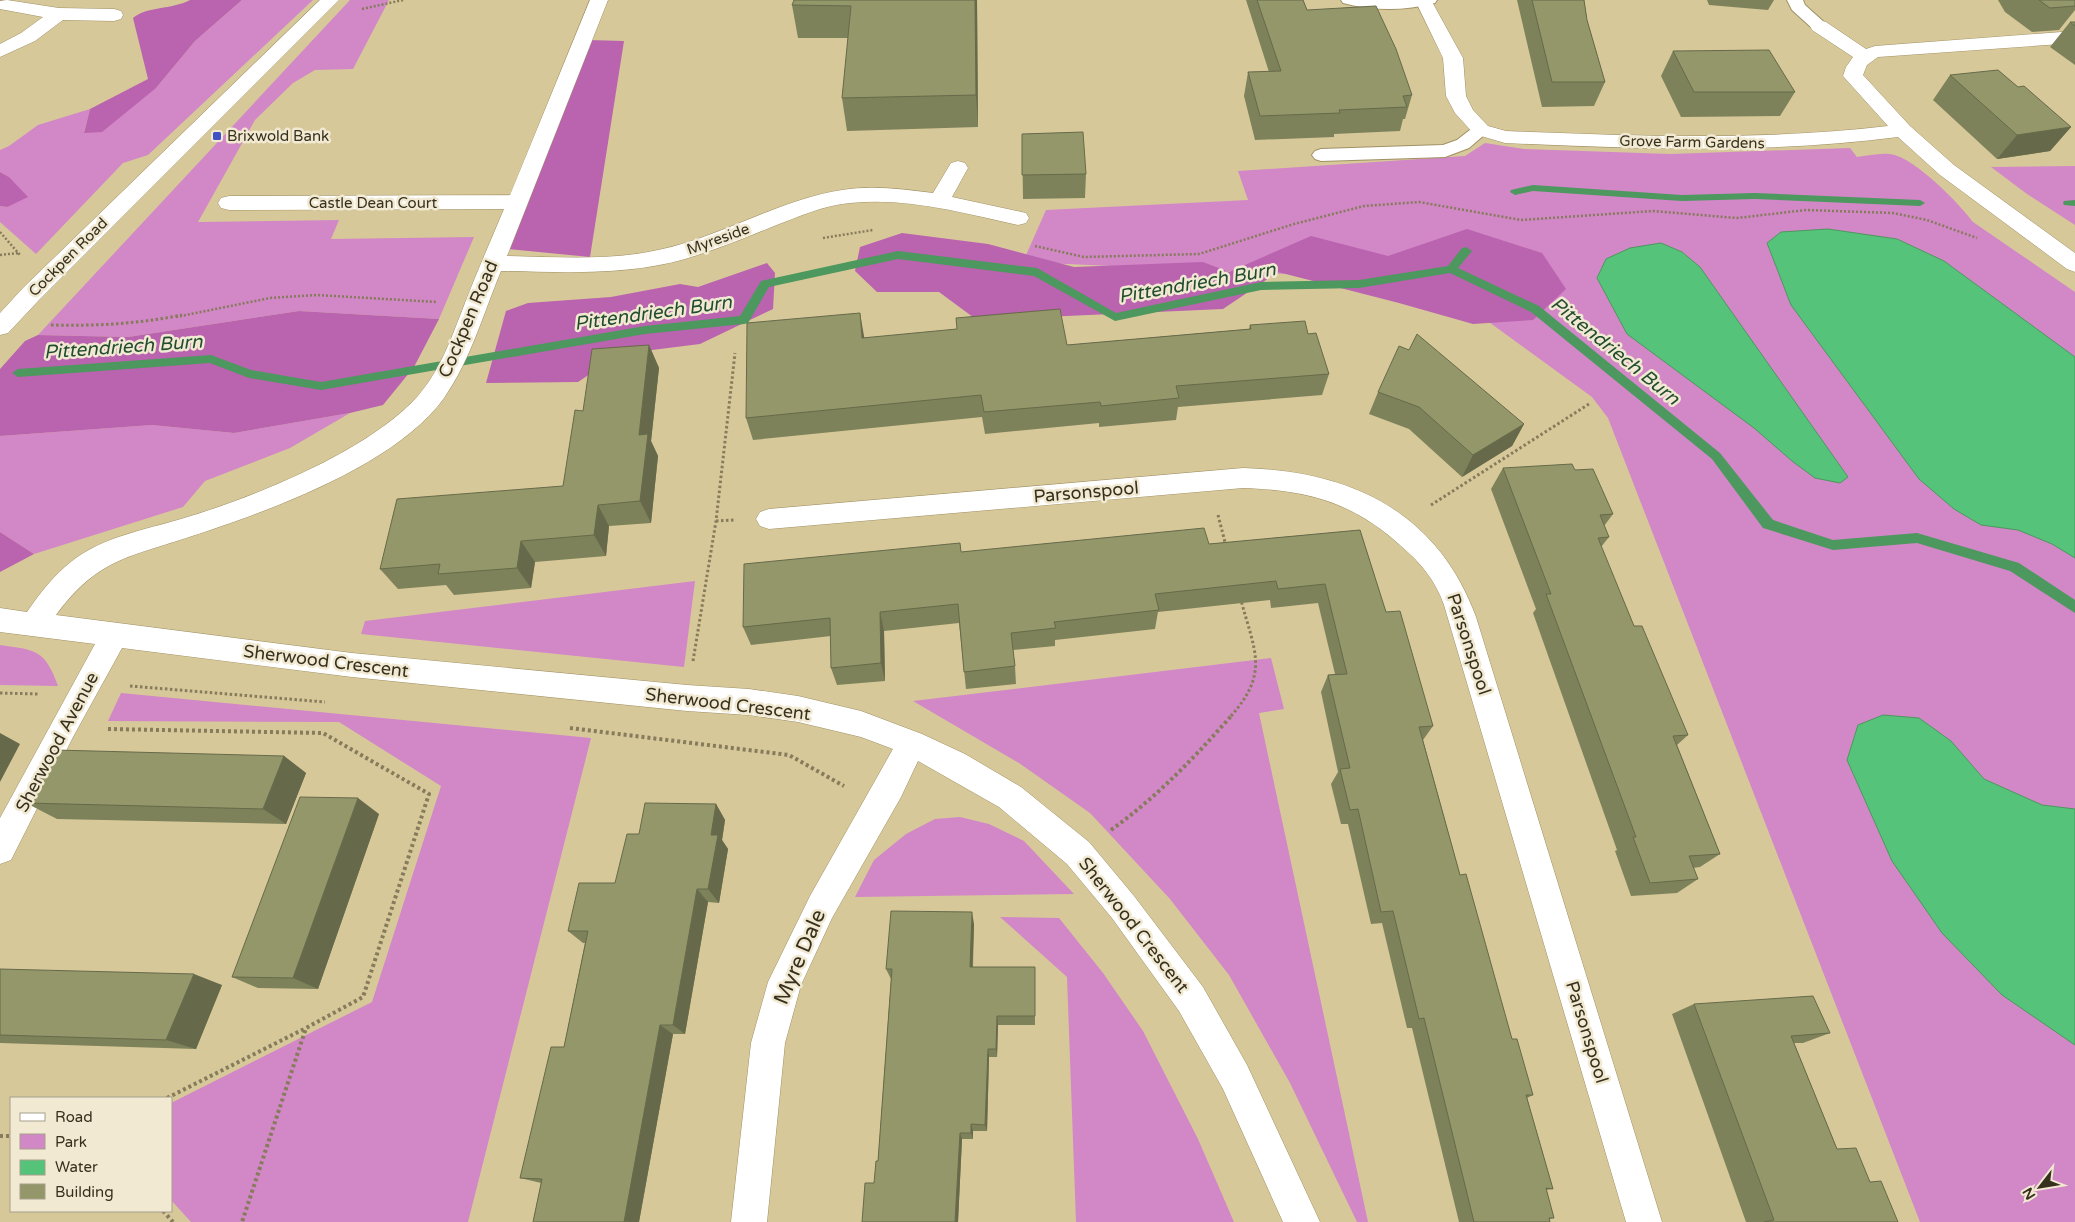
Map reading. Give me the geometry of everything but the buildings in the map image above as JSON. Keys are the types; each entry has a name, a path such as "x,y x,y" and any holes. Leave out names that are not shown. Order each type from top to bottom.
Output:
{"street":[{"name":"Cockpen Road","path":"0,327 30,294 330,0"},
{"name":"Cockpen Road","path":"33,626 56,595 83,568 107,553 197,524 282,491 370,447 396,430 424,406 443,381 468,330 476,304 600,0"},
{"path":"1426,1 1453,58 1456,96 1465,113 1481,130"},
{"path":"4,5 59,14 114,15"},
{"path":"0,51 28,37 59,14"},
{"path":"1819,26 1864,56"},
{"path":"2075,37 1875,52 1864,56 1854,66 1853,76 1903,130 1948,170 2075,264"},
{"name":"Grove Farm Gardens","path":"1481,130 1505,137 1664,143 1768,143 1854,138 1903,130"},
{"path":"939,201 958,168"},
{"name":"Myreside","path":"493,263 587,264 636,261 676,254 816,203 849,196 896,195 939,201 1018,218"},
{"name":"Castle Dean Court","path":"229,203 517,202"},
{"name":"Parsonspool","path":"769,519 1209,481 1273,478 1303,482 1366,503 1399,526 1430,557 1449,584 1462,617 1644,1222"},
{"name":"Sherwood Crescent","path":"0,620 33,626 352,665 687,698 749,702 798,709 861,724 912,743 954,764 1010,797 1078,852 1123,907 1191,998 1235,1077 1302,1222"},
{"name":"Sherwood Avenue","path":"0,850 63,728 114,636"},
{"name":"Myre Dale","path":"749,1222 768,1043 785,982 821,907 880,805 912,743"}],"lane":[{"path":"1349,0 1369,4 1397,5 1426,1"},
{"path":"1795,0 1798,7 1819,26"},
{"path":"1321,155 1445,151 1463,144 1481,130"}],"path":[{"path":"1026,244 1084,257 1199,254 1294,224 1364,206 1419,202 1522,220 1653,211 1737,218 1806,210 1893,213 1927,220 1975,236 1983,242"},
{"path":"814,239 882,229"},
{"path":"0,232 24,260"},
{"path":"0,255 19,253"},
{"path":"43,325 94,326 143,323 270,298 317,295 476,304"},
{"path":"687,698 716,520 735,353"},
{"path":"1399,526 1589,404"},
{"path":"1209,481 1229,555"},
{"path":"1078,852 1129,818 1179,776 1244,701 1255,677 1256,657 1239,592"},
{"path":"82,695 129,686 326,702"},
{"path":"563,727 789,755 880,805"},
{"path":"63,728 323,733 429,794 363,997 169,1097"},
{"path":"242,1222 306,1028"},
{"path":"164,1212 173,1222"}],"green space":[{"path":"242,0 313,0 148,155 123,163 36,254 0,222 0,206 7,207 9,177 0,172 0,150 9,146 38,125 90,109 84,132 156,88 195,41"},
{"path":"350,0 389,0 353,69 315,70 293,83 255,120 198,222 339,220 331,239 474,237 439,319 299,311 128,337 38,335"},
{"path":"1485,143 1524,149 1670,154 1850,148 1857,157 1877,154 1899,156 1910,162 1934,181 1973,222 2075,292 2075,1222 1920,1222 1608,418 1592,397 1471,309 1288,274 1023,262 1046,210 1248,200 1238,171 1465,156"},
{"path":"2075,166 2075,225 2027,194 1991,167"},
{"path":"350,413 290,448 205,481 183,507 34,554 0,532 0,436 152,425 234,433"},
{"path":"695,581 684,667 361,634 365,621"},
{"path":"0,645 30,650 43,658 58,686 0,685"},
{"path":"1271,658 1284,709 1259,713 1368,1222 1357,1222 1290,1083 1229,975 1170,899 1090,813 1019,763 913,701"},
{"path":"121,693 591,738 468,1222 191,1222 172,1201 172,1102 372,1002 441,786 339,722 108,721"},
{"path":"960,817 989,824 1024,841 1074,894 855,897 874,860 906,834 935,819"},
{"path":"1000,917 1059,918 1103,973 1143,1031 1198,1139 1234,1222 1076,1222 1067,977"}],"shaded area":[{"path":"190,0 242,0 195,41 156,88 102,132 84,133 90,109 148,79 133,18 145,12"},
{"path":"588,40 624,41 590,257 508,249"},
{"path":"0,172 9,177 28,197 7,207 0,206"},
{"path":"1467,229 1542,253 1566,289 1533,320 1473,324 1278,272 1223,309 977,320 939,292 877,292 855,271 860,247 902,233 988,244 1074,267 1203,262 1229,272 1311,236 1388,256"},
{"path":"767,263 775,273 773,309 700,344 620,354 578,382 486,383 506,311 528,303 611,297 680,284 698,287"},
{"path":"299,311 439,319 414,367 383,405 350,413 234,433 152,425 0,436 0,369 25,341 38,335 128,337"},
{"path":"0,532 34,554 0,572"}],"water":[{"path":"1828,229 1897,239 1944,261 2075,357 2075,558 2052,544 2018,530 1981,525 1954,509 1919,479 1791,305 1767,243 1781,232"},
{"path":"1661,243 1682,252 1700,267 1848,477 1840,483 1815,478 1754,428 1627,334 1597,278 1606,259 1630,248"},
{"path":"1883,715 1919,718 1951,741 1984,779 2042,805 2075,809 2075,1045 2002,995 1942,933 1892,861 1847,760 1858,725"}],"waterway":[{"path":"1515,192 1533,188 1682,198 1755,196 1920,203"},
{"path":"2068,203 2075,203"},
{"path":"1451,269 1466,251"},
{"name":"Pittendriech Burn","path":"18,373 211,359 249,374 321,386 645,330 744,320 765,284 898,255 1037,272 1115,317 1261,286 1359,284 1451,269"},
{"name":"Pittendriech Burn","path":"1451,269 1535,309 1716,456 1768,524 1833,545 1917,538 2014,567 2075,607"}],"place":[{"name":"Brixwold Bank","path":"217,136"}]}
